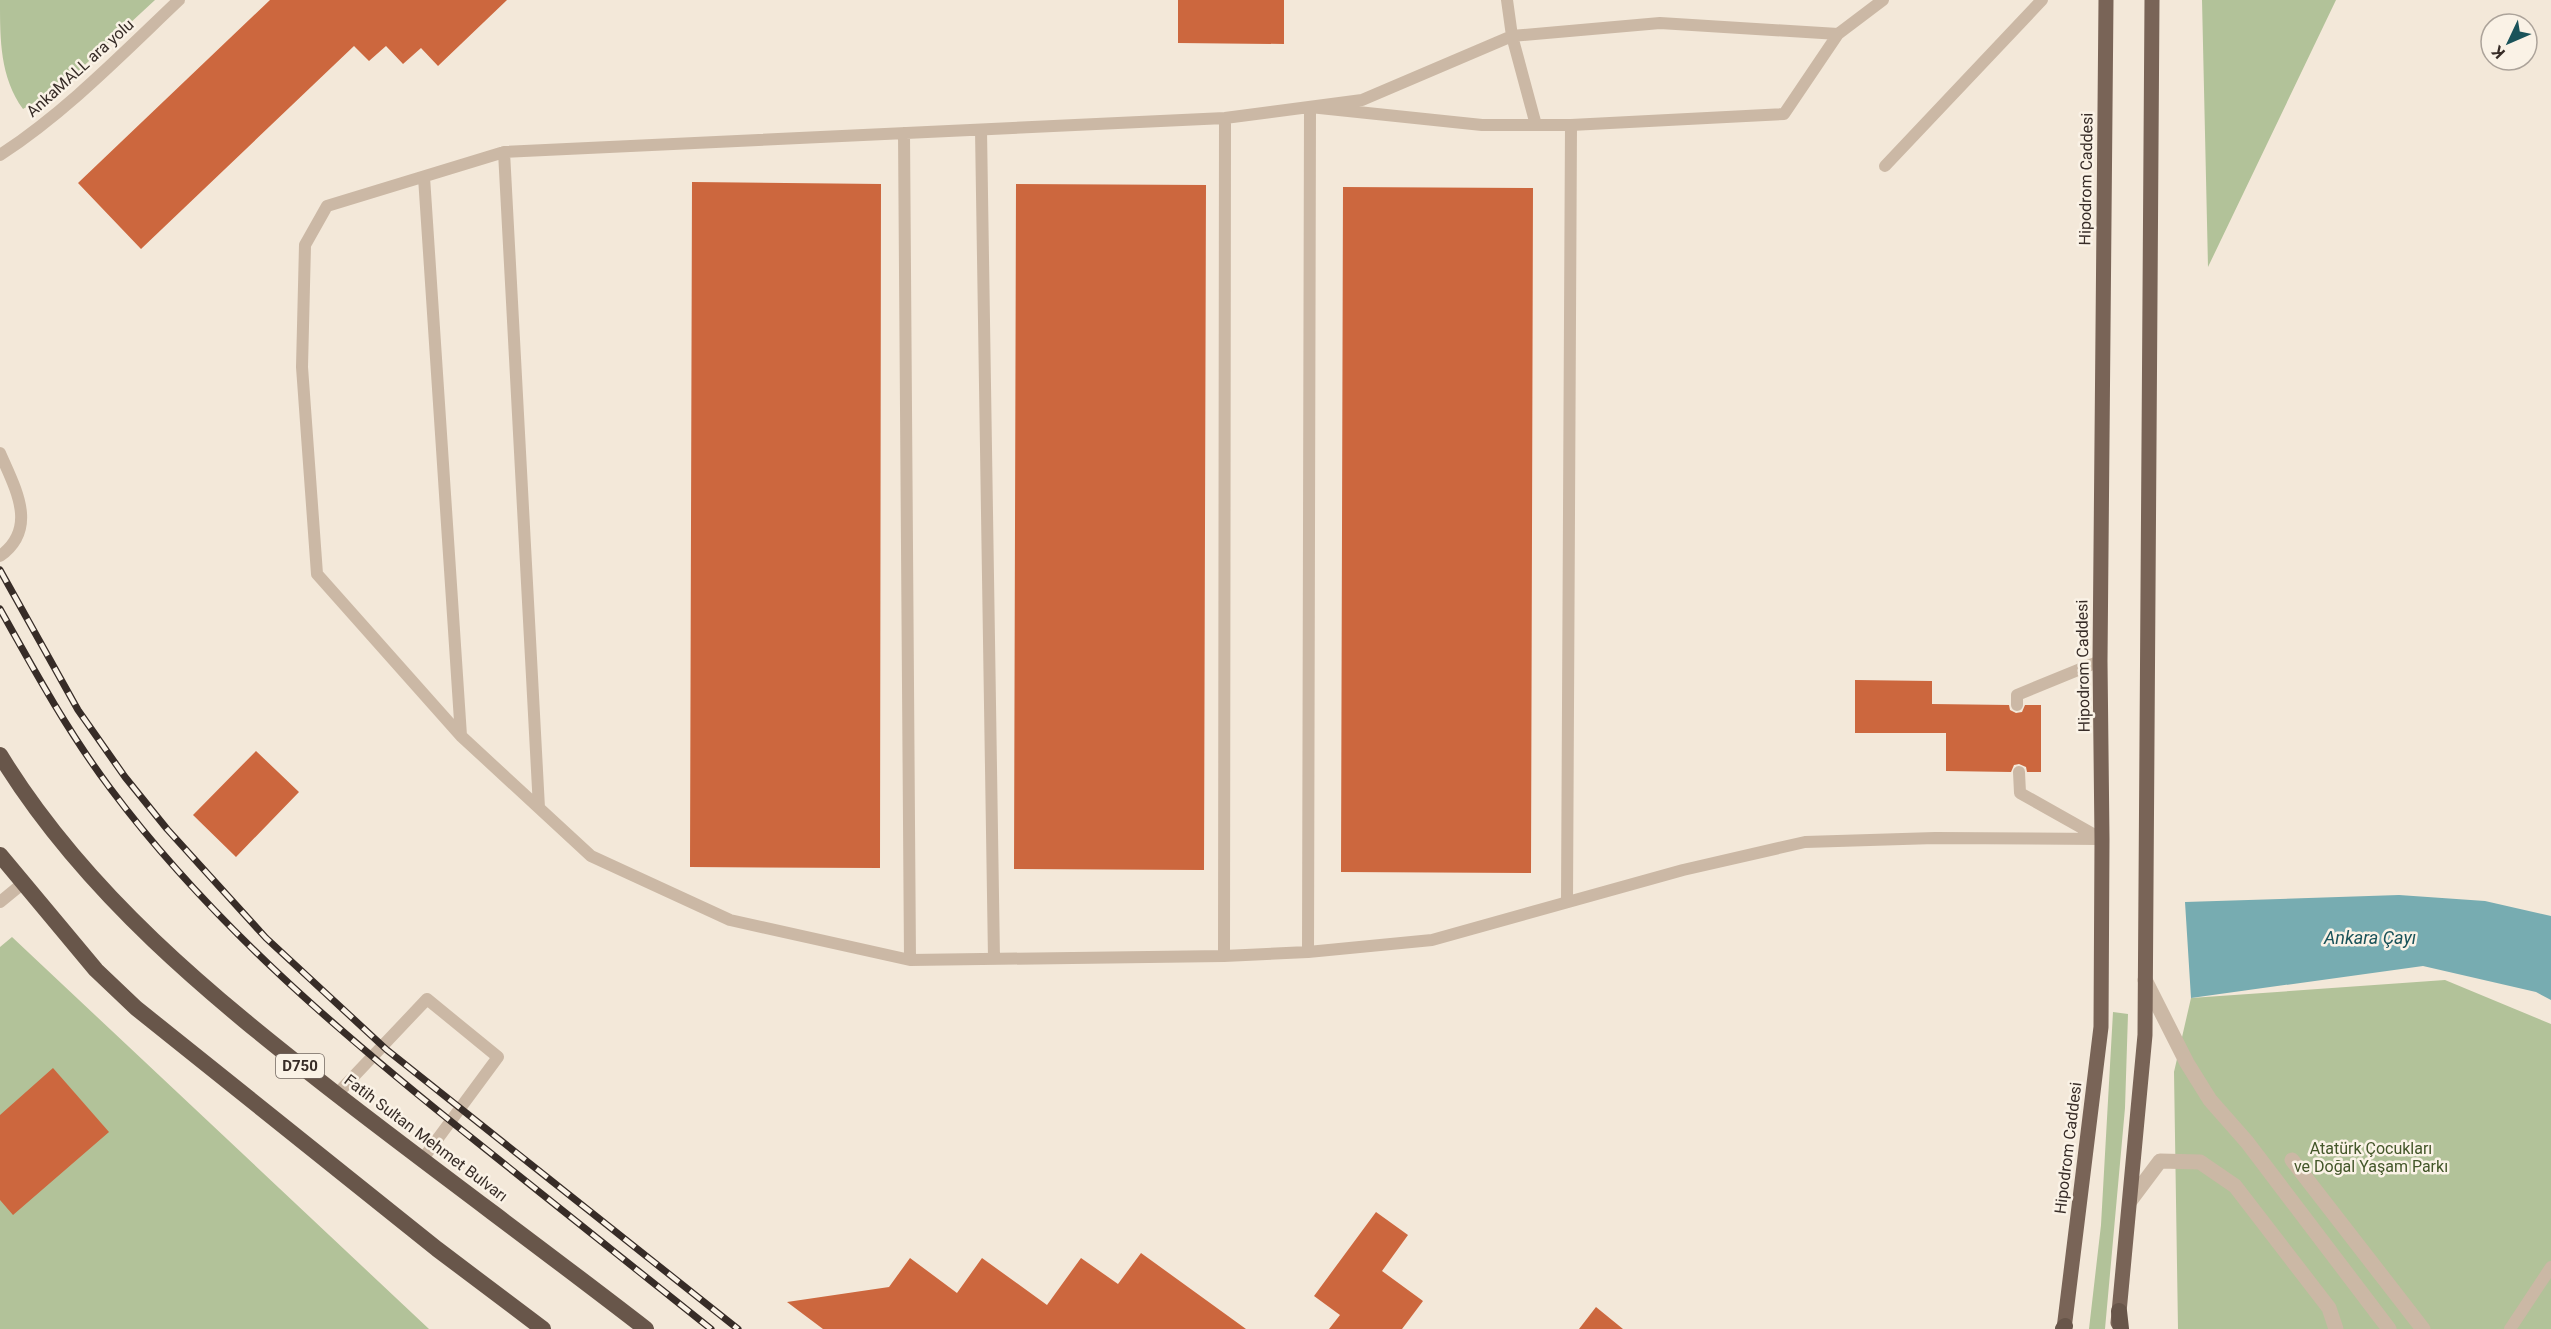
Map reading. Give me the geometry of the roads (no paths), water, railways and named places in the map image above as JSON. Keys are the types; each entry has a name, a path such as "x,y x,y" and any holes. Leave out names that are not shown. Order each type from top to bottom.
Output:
{"highway":[{"name":"Fatih Sultan Mehmet Bulvarı","path":"0,754 41,818 157,945 265,1038 646,1329"},
{"path":"0,855 96,970 136,1008 437,1249 543,1329"},
{"path":"2119,1329 2120,1311"}],"main road":[{"name":"Hipodrom Caddesi","path":"2064,1328 2101,1028 2100,661 2106,0"},
{"path":"2120,1311 2145,1035 2152,0"}],"street":[{"path":"2145,980 2187,1063 2210,1100 2247,1142 2389,1329"},
{"path":"2292,1160 2423,1329"},
{"path":"2130,1201 2160,1161 2200,1162 2235,1186 2329,1308 2336,1329"}],"lane":[{"name":"AnkaMALL ara yolu","path":"0,155 22,141 79,95 179,0"},
{"path":"1508,0 1512,36 1536,125"},
{"path":"1310,107 1482,125 1571,124 1784,114 1838,34 1883,0"},
{"path":"1885,166 2042,0"},
{"path":"1838,34 1660,23 1512,36 1362,100 1225,118 504,152 327,206 305,244 302,367 316,574 461,736 591,856 730,920 910,960 1224,956 1308,952 1431,940 1683,870 1805,842 1935,838 2102,839"},
{"path":"1308,952 1310,107"},
{"path":"1224,956 1225,118"},
{"path":"1567,901 1571,124"},
{"path":"981,130 994,959"},
{"path":"904,134 910,960"},
{"path":"504,152 540,808"},
{"path":"424,177 461,736"},
{"path":"0,453 15,488 23,515 19,534 9,550 0,556"},
{"path":"2017,705 2017,695 2100,661"},
{"path":"2019,772 2020,793 2102,839"},
{"path":"0,902 22,884"},
{"path":"337,1094 427,999 498,1057 422,1160"},
{"path":"2510,1329 2551,1267"}],"water":[{"name":"Ankara Çayı","path":"2399,895 2485,901 2551,916 2551,1000 2536,992 2423,966 2191,998 2185,902"}],"railway":[{"path":"0,570 78,710 125,777 167,829 266,938 387,1050 738,1329"},
{"path":"0,609 66,723 110,788 192,887 237,933 283,978 379,1062 711,1329"}],"park label":[{"name":"Atatürk Çocukları ve Doğal Yaşam Parkı","path":"2371,1157"}]}
